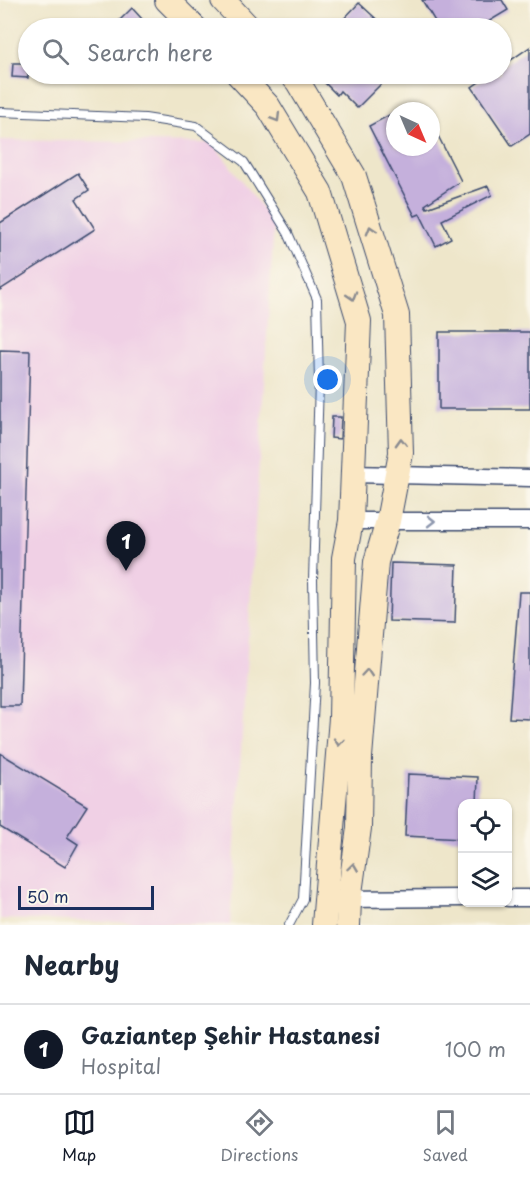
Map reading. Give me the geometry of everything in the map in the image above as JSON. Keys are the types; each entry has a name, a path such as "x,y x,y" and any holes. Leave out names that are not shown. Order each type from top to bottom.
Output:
{"street":[{"path":"167,0 185,18"},
{"path":"223,0 240,18"},
{"path":"247,84 268,106 320,192 359,321 351,520 344,558 337,899 348,925"},
{"path":"299,84 354,176 397,315 401,453 388,521 376,562 360,757 359,828 337,899 324,925"},
{"path":"352,474 530,478"},
{"path":"351,520 530,521"},
{"path":"337,899 458,898"},
{"path":"512,898 530,898"}],"lane":[{"path":"0,112 145,117 196,126 244,162 288,232 317,299 319,382 313,580 315,694 303,899 289,925"}],"shaded area":[{"path":"0,140 213,143 274,224 230,925 0,919"}],"building":[{"path":"422,0 502,0 508,10 495,18 433,18"},
{"path":"359,3 375,18 345,18"},
{"path":"132,8 141,18 122,18"},
{"path":"530,47 530,134 512,146 472,87 476,84 512,84 512,59"},
{"path":"13,63 18,63 18,77 12,77"},
{"path":"326,84 381,84 357,108 340,91 337,95"},
{"path":"386,117 386,156 440,156 440,140 461,181 425,205 427,208 488,186 492,195 442,220 451,238 436,246 420,214 415,216 369,126"},
{"path":"78,173 89,190 76,199 95,229 0,290 0,223"},
{"path":"439,332 530,332 530,409 439,409"},
{"path":"0,350 30,351 20,706 0,706"},
{"path":"332,417 341,417 340,439 331,438"},
{"path":"391,563 457,565 455,623 389,621"},
{"path":"519,592 530,592 530,719 509,718"},
{"path":"0,753 87,806 67,837 78,844 65,867 0,827"},
{"path":"408,774 478,777 477,799 458,799 458,839 405,836"}],"place":[{"name":"Gaziantep Şehir Hastanesi","path":"126,571"}]}
